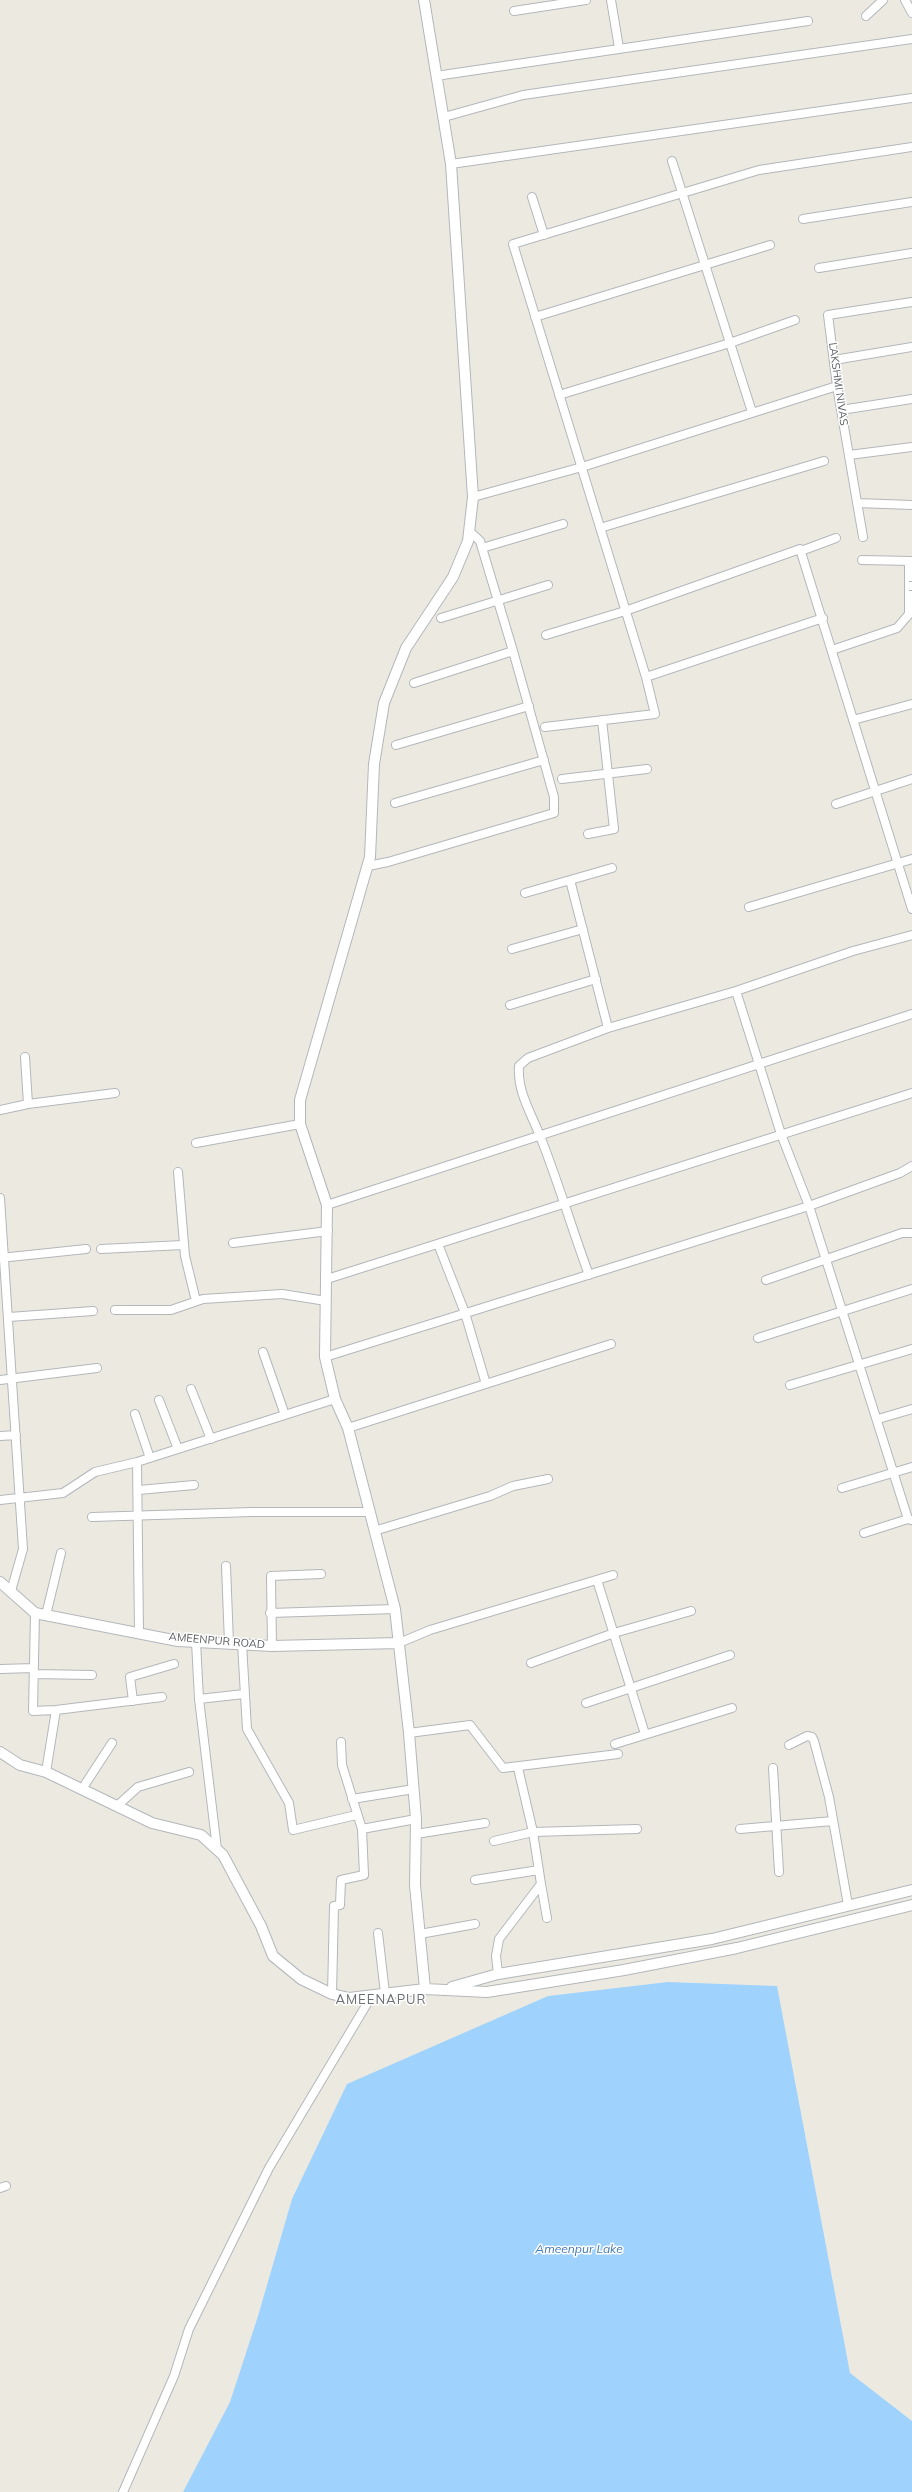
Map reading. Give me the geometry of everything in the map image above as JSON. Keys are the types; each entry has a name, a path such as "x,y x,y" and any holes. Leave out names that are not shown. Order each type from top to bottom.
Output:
{"street":[{"path":"424,0 451,164 474,497 468,541 453,577 406,648 384,703 374,764 370,857 300,1100 300,1124 327,1205 328,1231 325,1357 336,1399 348,1428 368,1512 395,1609 414,1789 416,1819 415,1885 425,1989"},
{"path":"514,11 586,0"},
{"path":"611,0 618,48"},
{"path":"866,16 883,0"},
{"path":"905,0 912,13"},
{"path":"436,76 618,48 808,22"},
{"path":"444,118 522,95 912,39"},
{"path":"451,164 912,98"},
{"path":"545,727 655,714 646,676 513,244 758,170 912,147"},
{"path":"672,161 752,412"},
{"path":"532,197 544,235"},
{"path":"803,219 912,202"},
{"path":"535,317 770,245"},
{"path":"819,268 912,253"},
{"name":"LAKSHMI NIVAS","path":"862,537 837,386 828,315 912,302"},
{"path":"559,395 730,343 795,320"},
{"path":"834,360 912,347"},
{"path":"474,497 582,467 837,386"},
{"path":"841,410 912,399"},
{"path":"849,455 912,447"},
{"path":"600,528 824,460"},
{"path":"857,503 912,506"},
{"path":"482,548 563,524"},
{"path":"368,866 388,862 554,813 554,797 498,600 480,541 469,531"},
{"path":"546,635 626,611 800,549 801,551 836,538"},
{"path":"801,551 823,618 874,792 912,909"},
{"path":"832,650 897,628 910,614 911,561 862,560"},
{"path":"441,618 548,585"},
{"path":"646,676 823,618"},
{"path":"414,683 513,651"},
{"path":"853,720 912,704"},
{"path":"396,745 529,706"},
{"path":"588,834 614,829 602,720"},
{"path":"395,803 544,760"},
{"path":"562,779 647,770"},
{"path":"836,804 912,779"},
{"path":"749,907 912,858"},
{"path":"525,893 612,868"},
{"path":"570,880 608,1028"},
{"path":"512,949 583,929"},
{"path":"589,1275 540,1135 528,1111 518,1074 519,1066 528,1058 608,1028 736,991 853,951 912,935"},
{"path":"510,1005 596,979"},
{"path":"736,991 760,1063 781,1134 808,1206 910,1520 864,1533"},
{"path":"327,1205 912,1014"},
{"path":"25,1057 28,1104"},
{"path":"0,1110 28,1104 115,1093"},
{"path":"327,1279 912,1093"},
{"path":"196,1143 300,1124"},
{"path":"325,1357 808,1206 900,1173 912,1166"},
{"path":"178,1172 184,1245 196,1301"},
{"path":"0,1198 2,1258 9,1317 23,1549 11,1591"},
{"path":"233,1243 328,1231"},
{"path":"766,1280 902,1234 912,1233"},
{"path":"438,1244 465,1313 486,1384"},
{"path":"101,1248 184,1245"},
{"path":"2,1258 86,1249"},
{"path":"758,1338 912,1289"},
{"path":"115,1310 171,1310 196,1301 282,1294 326,1301"},
{"path":"9,1317 93,1311"},
{"path":"348,1428 611,1344"},
{"path":"790,1385 912,1349"},
{"path":"263,1352 285,1416"},
{"path":"0,1380 97,1368"},
{"path":"191,1389 211,1439"},
{"path":"0,1500 63,1493 95,1472 138,1462 336,1399"},
{"path":"160,1400 178,1449"},
{"path":"878,1419 912,1409"},
{"path":"135,1414 150,1458"},
{"path":"0,1436 16,1435"},
{"path":"138,1462 140,1516 139,1632"},
{"path":"842,1488 912,1467"},
{"path":"374,1531 490,1496 513,1486 548,1479"},
{"path":"139,1490 194,1485"},
{"path":"92,1517 368,1512"},
{"path":"46,1615 61,1552"},
{"path":"226,1566 229,1644"},
{"path":"272,1646 270,1613 271,1576 321,1574"},
{"path":"399,1643 430,1630 613,1575"},
{"path":"597,1580 645,1734"},
{"path":"0,1582 35,1613 33,1711 56,1710 162,1697"},
{"path":"270,1613 395,1609"},
{"path":"531,1663 614,1634 691,1610"},
{"name":"AMEENPUR ROAD","path":"35,1613 139,1632 178,1641 272,1646 399,1643"},
{"path":"196,1642 199,1699 217,1849"},
{"path":"242,1644 247,1729 290,1803 293,1830 356,1815"},
{"path":"586,1703 730,1654"},
{"path":"133,1701 130,1676 174,1664"},
{"path":"0,1670 92,1675"},
{"path":"199,1699 244,1694"},
{"path":"615,1744 732,1708"},
{"path":"46,1772 56,1710"},
{"path":"409,1733 470,1725 503,1768 518,1768 618,1754"},
{"path":"789,1745 807,1736 812,1737 814,1741 833,1822 848,1905"},
{"path":"332,1994 334,1906 340,1905 341,1880 364,1875 362,1829 356,1815 342,1765 341,1742"},
{"path":"82,1789 112,1743"},
{"path":"0,1752 20,1765 46,1772 152,1823 201,1835 223,1855 261,1926 273,1956 301,1979 332,1994 349,1998 370,1997 385,1993 446,1988 487,1992 624,1970 736,1948 912,1905"},
{"path":"518,1768 533,1832 547,1918"},
{"path":"773,1768 779,1872"},
{"path":"117,1806 138,1787 189,1772"},
{"path":"352,1799 414,1789"},
{"path":"362,1829 416,1819"},
{"path":"740,1829 833,1822"},
{"path":"416,1834 485,1823"},
{"path":"494,1841 533,1832 637,1829"},
{"path":"475,1880 539,1870"},
{"path":"498,1974 496,1956 498,1939 541,1884"},
{"path":"446,1988 498,1974 712,1939 912,1890"},
{"path":"420,1934 475,1924"},
{"path":"378,1933 385,1993"},
{"path":"123,2492 174,2376 189,2329 270,2168 370,1997"}],"water":[{"name":"Ameenpur Lake","path":"668,1982 777,1986 850,2373 912,2421 912,2492 183,2492 230,2402 258,2316 292,2199 347,2084 548,1996"}],"district":[{"name":"AMEENAPUR","path":"381,2000"}]}
